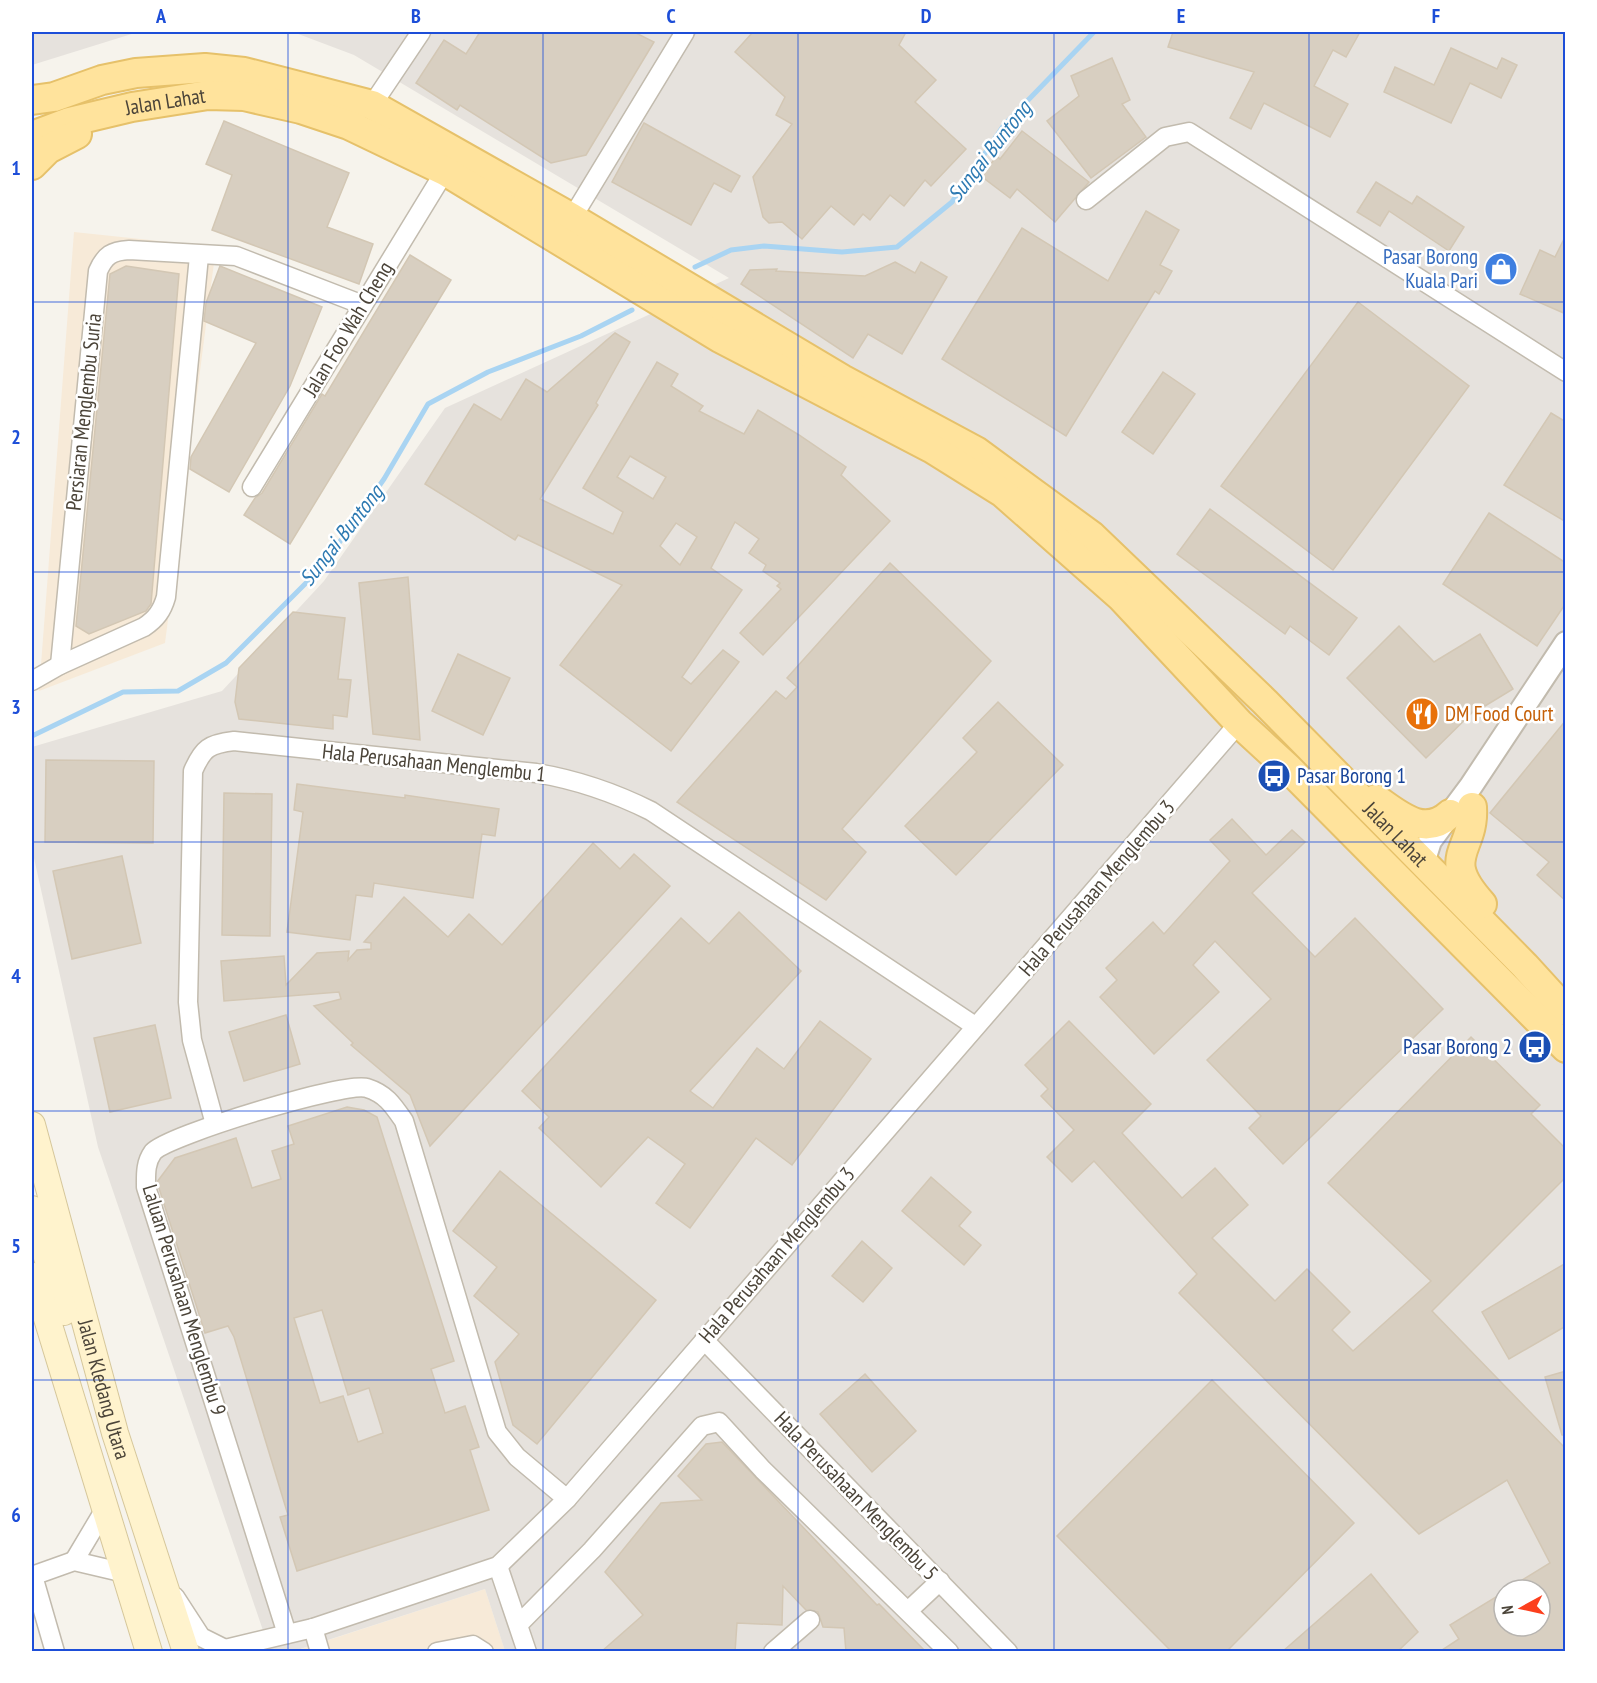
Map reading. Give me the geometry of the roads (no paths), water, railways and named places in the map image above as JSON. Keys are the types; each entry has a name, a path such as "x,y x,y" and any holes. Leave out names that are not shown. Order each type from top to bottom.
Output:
{"main road":[{"name":"Jalan Lahat","path":"39,102 102,80 136,73 205,68 244,72 372,105 572,218 842,379 976,451 1092,536 1265,702 1566,1011"},
{"name":"Jalan Lahat","path":"32,136 69,122 132,106 208,94 244,96 301,109 349,125 445,171 720,338 931,448 1002,493 1121,597 1239,723 1288,768 1566,1047"},
{"path":"32,165 48,149 113,120 132,106"},
{"path":"1239,723 1252,726 1271,740 1393,856 1402,860 1423,863 1425,883 1431,896 1534,1000 1566,1047"},
{"path":"1342,782 1353,785 1417,824 1429,826 1461,810 1472,817 1459,861 1462,876 1472,893 1535,962 1566,1006"},
{"name":"Jalan Kledang Utara","path":"32,1125 112,1421 185,1652"},
{"path":"32,1209 144,1564 185,1652"},
{"name":"Jalan Kledang Utara","path":"32,1266 149,1652"}],"street":[{"path":"372,105 420,32"},
{"path":"572,218 685,32"},
{"path":"1086,200 1165,137 1189,132 1566,372"},
{"name":"Jalan Foo Wah Cheng","path":"252,487 445,171"},
{"name":"Persiaran Menglembu Suria","path":"60,665 98,271 104,258 115,250 199,256 218,253 236,256 363,306"},
{"path":"35,674 144,627 162,610 166,597 199,256"},
{"path":"1461,810 1471,786 1566,643"},
{"path":"1423,863 1430,841 1461,810 1566,664"},
{"name":"Hala Perusahaan Menglembu 3","path":"224,1650 313,1628 498,1566 567,1499 1239,723"},
{"name":"Hala Perusahaan Menglembu 1","path":"215,1124 194,1050 188,1002 193,771 201,753 215,743 234,741 536,773 577,780 616,793 651,811 975,1026"},
{"name":"Laluan Perusahaan Menglembu 9","path":"287,1634 146,1187 146,1169 154,1152 169,1142 215,1124 340,1089 366,1087 389,1098 404,1121 497,1432 517,1457 567,1499"},
{"name":"Hala Perusahaan Menglembu 5","path":"704,1340 1008,1652"},
{"path":"519,1624 592,1550 702,1426 719,1422 763,1470 949,1652"},
{"path":"74,1561 105,1509"},
{"path":"55,1652 32,1576 74,1561 125,1573"},
{"path":"498,1566 527,1652"},
{"path":"160,1569 201,1636 224,1650"},
{"path":"908,1611 939,1581"},
{"path":"773,1652 810,1620"},
{"path":"313,1628 320,1652"},
{"path":"437,1652 473,1645 484,1652"}],"waterway":[{"name":"Sungai Buntong","path":"695,267 731,250 764,246 842,252 897,247 952,202 1004,125 1094,32"},
{"name":"Sungai Buntong","path":"32,736 123,692 178,691 226,663 322,567 384,479 428,404 488,372 581,336 632,310"}],"place":[{"name":"Pasar Borong Kuala Pari","path":"1501,269"},
{"name":"DM Food Court","path":"1422,714"},
{"name":"Pasar Borong 1","path":"1274,776"},
{"name":"Pasar Borong 2","path":"1535,1047"}]}
